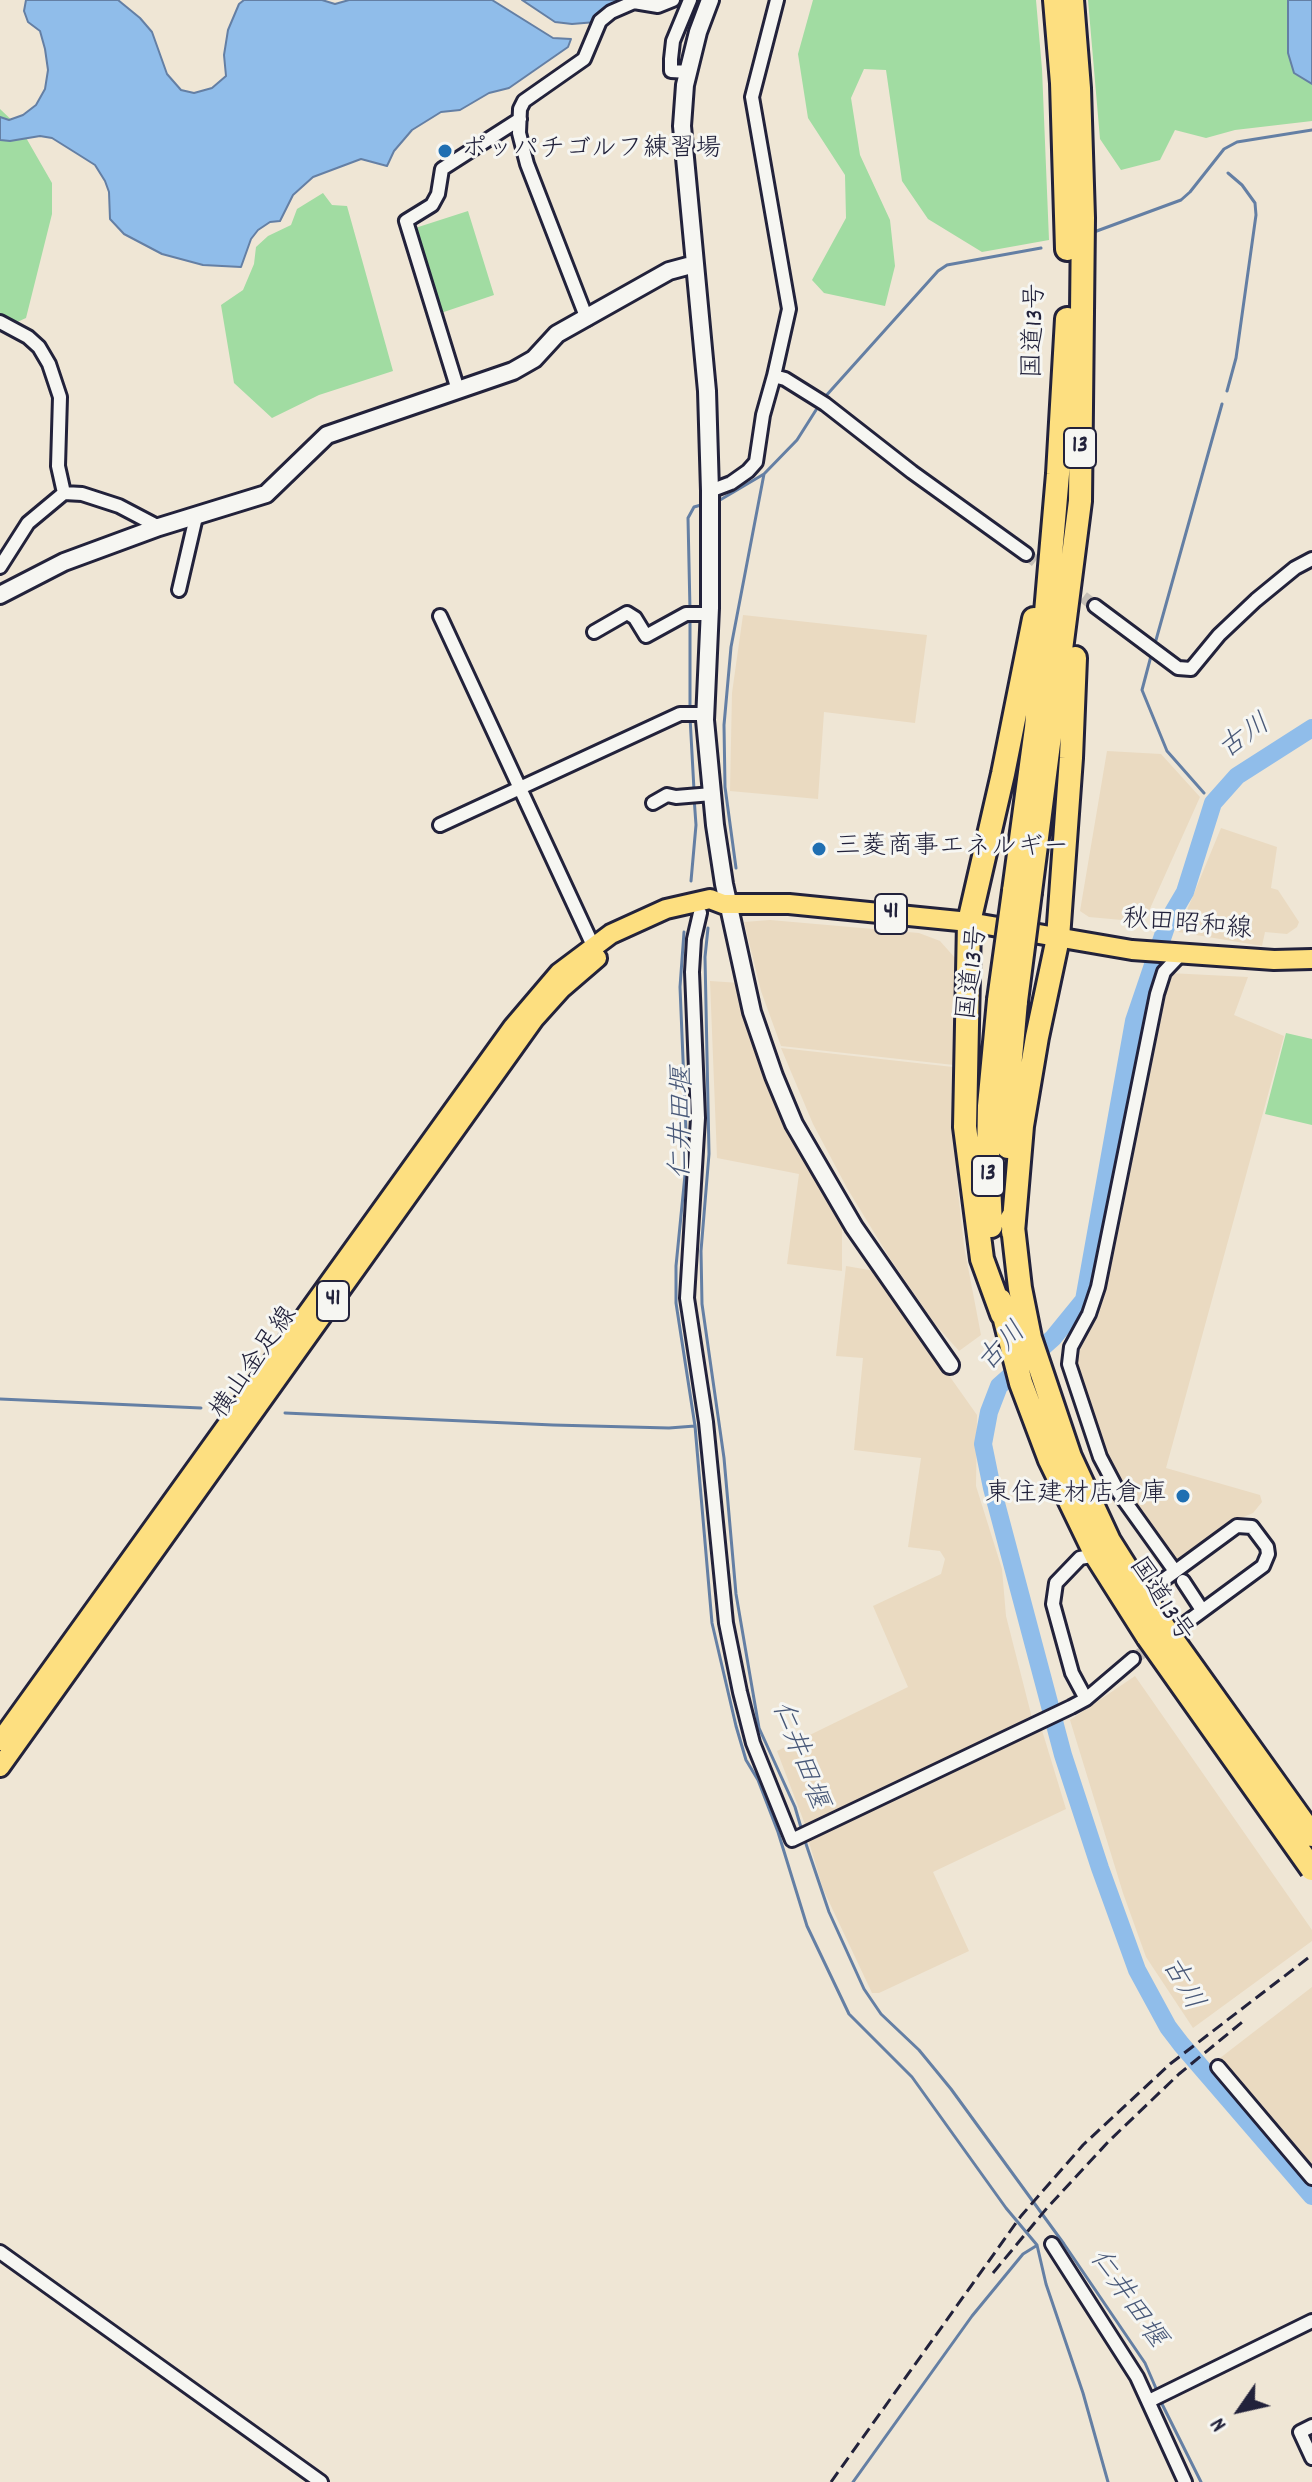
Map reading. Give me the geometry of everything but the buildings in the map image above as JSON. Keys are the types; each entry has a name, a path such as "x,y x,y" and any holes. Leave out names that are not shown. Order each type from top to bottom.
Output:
{"highway":[{"name":"国道13号","path":"1022,892 1058,474 1067,327 1067,214 1055,0"},
{"name":"国道13号","path":"1021,1344 1002,1314 994,1256 988,1162 989,1106 1008,1000 1080,501 1083,218 1079,88 1072,0"},
{"name":"13","path":"1002,1314 982,1259 965,1127 969,922 1034,618 1050,507 1058,474"},
{"name":"13","path":"1013,1232 1022,1126 1058,938 1071,758 1080,501"},
{"name":"国道13号","path":"1008,1000 1008,1151 1020,1288 1021,1344 1050,1460 1096,1555 1312,1835"},
{"name":"国道13号","path":"1030,1376 1109,1541 1143,1595 1156,1632 1312,1869"}],"main road":[{"name":"横山金足線","path":"0,1767 534,1019 596,951 628,925 666,909 710,899 725,904 789,904 969,922 1058,938"},
{"name":"横山金足線","path":"0,1741 355,1244 513,1027 559,973 596,951 652,927 712,911 725,904"},
{"name":"秋田昭和線","path":"1058,938 1180,955 1312,959"}],"street":[{"path":"587,319 527,164 519,133 520,109 524,101 584,59 600,21 611,12 634,2 658,6 673,0"},
{"path":"689,72 671,71 671,59 673,41 690,0"},
{"path":"710,0 698,32 685,85 682,126 707,391 710,491 698,614 696,713 700,795 752,1012 794,1124 854,1227 950,1365"},
{"path":"710,491 731,483 756,462 763,415 789,309 752,97 777,0"},
{"path":"458,390 406,221 432,205 438,194 442,169 520,119"},
{"path":"0,595 64,562 159,527 266,494 327,435 513,371 534,359 557,334 669,271 695,264"},
{"path":"0,322 28,337 39,347 49,364 60,397 58,466 64,493"},
{"path":"774,376 785,379 825,404 912,472 1026,554"},
{"path":"0,567 28,523 64,493 82,494 119,506 159,527"},
{"path":"179,590 196,517"},
{"path":"1095,606 1178,668 1191,669 1219,635 1256,600 1295,568 1311,562"},
{"path":"594,632 627,613 635,618 646,636 698,614"},
{"path":"440,616 596,951"},
{"path":"440,825 519,787 696,713"},
{"path":"653,803 667,795 700,795"},
{"path":"700,913 694,939 692,972 698,1118 687,1298 706,1422 726,1623 753,1743 792,1840 1071,1707 1086,1699 1133,1659"},
{"path":"1172,1567 1119,1493 1100,1457 1069,1364 1071,1347 1089,1314 1098,1287 1157,994 1164,972 1180,955"},
{"path":"1143,1595 1237,1526 1252,1527 1267,1547 1263,1566 1187,1622"},
{"path":"1086,1699 1072,1673 1053,1604 1056,1583 1080,1558 1096,1555"},
{"path":"1183,1581 1202,1610"},
{"path":"1218,2067 1312,2178"},
{"path":"1052,2244 1149,2401 1185,2482"},
{"path":"0,2252 321,2482"},
{"path":"1149,2401 1312,2321"},
{"path":"1312,2426 1300,2432 1312,2458"}],"shaded area":[{"path":"743,615 927,635 915,723 824,712 818,799 730,791 732,693"},
{"path":"1107,751 1161,754 1200,797 1144,922 1089,917 1080,911"},
{"path":"1221,828 1277,847 1271,888 1278,890 1299,922 1287,934 1265,932 1262,946 1178,932"},
{"path":"770,920 919,933 940,941 964,968 954,1065 781,1046 761,991 744,922"},
{"path":"1169,973 1248,977 1234,1015 1284,1036 1166,1468 1260,1495 1262,1502 1253,1513 1239,1519 1175,1566 1121,1491 1102,1454 1071,1365 1073,1351 1093,1316 1153,1027"},
{"path":"710,981 740,983 842,1216 842,1271 787,1264 799,1174 717,1158"},
{"path":"781,1048 953,1067 958,1191 964,1246 981,1335 959,1351 935,1324 847,1188 813,1124"},
{"path":"846,1266 875,1271 977,1415 976,1486 1002,1569 1006,1616 1032,1718 1021,1726 806,1827 777,1751 908,1687 873,1606 941,1574 945,1559 940,1551 908,1547 921,1458 854,1450 863,1358 836,1356"},
{"path":"1135,1676 1312,1930 1312,1941 1193,2028 1146,1957 1070,1720"},
{"path":"1041,1727 1066,1809 933,1872 969,1951 879,1993 872,1993 823,1889 808,1839"},
{"path":"1312,1987 1312,2183 1211,2065"}],"green space":[{"path":"813,0 1036,0 1049,240 982,252 928,219 902,181 886,70 864,69 851,98 860,155 890,220 895,266 885,306 824,293 812,280 846,218 845,175 808,118 798,54"},
{"path":"1088,0 1288,0 1288,53 1312,84 1312,121 1235,130 1206,138 1175,130 1160,160 1121,170 1100,139"},
{"path":"0,109 21,129 52,183 52,214 26,318 4,328 0,326"},
{"path":"323,193 332,205 347,206 393,371 319,395 272,418 234,383 221,305 243,290 254,264 256,247 268,236 291,225 297,209"},
{"path":"468,211 494,295 435,315 409,230"},
{"path":"1286,1033 1312,1039 1312,1125 1265,1114"}],"water":[{"path":"26,0 118,0 152,32 167,74 181,90 194,93 212,88 226,76 224,55 228,30 239,4 244,0 322,0 335,4 349,0 492,0 553,38 571,39 568,47 509,88 489,93 460,110 441,112 412,130 394,151 387,166 361,159 313,177 293,195 280,221 270,222 258,230 251,239 241,267 203,265 162,254 124,234 110,219 109,192 95,165 52,138 40,136 0,140 0,117 9,120 23,115 36,105 45,89 48,70 45,49 40,31 28,22 24,11"},
{"path":"522,0 629,0 596,22 572,24 555,22"},
{"path":"1288,0 1312,0 1312,84 1294,73 1288,53"}],"waterway":[{"path":"1094,232 1181,200 1224,149 1237,142 1312,130"},
{"path":"1227,391 1236,358 1256,215 1255,203 1228,173"},
{"path":"824,398 938,271 947,265 1041,248"},
{"path":"1156,640 1222,404"},
{"path":"720,500 764,474 797,440 816,410"},
{"path":"736,868 725,787 724,725 731,647 764,474"},
{"path":"690,610 688,518 694,507 701,505"},
{"path":"690,617 690,710"},
{"path":"1151,656 1142,690 1167,751 1204,793"},
{"path":"690,717 694,790"},
{"name":"古川","path":"1312,728 1237,776 1213,803 1185,892 1168,921 1134,1021 1084,1300 1053,1338 999,1386 989,1412 983,1444 1063,1755 1137,1970 1168,2027 1181,2044 1312,2196"},
{"path":"691,881 696,825 694,797"},
{"name":"仁井田堰","path":"708,928 705,957 709,1154 701,1251 702,1304 724,1458 736,1594 759,1728 795,1807 802,1831"},
{"path":"684,932 680,987 687,1155 676,1266 676,1303 695,1426 712,1623 736,1726 746,1760 758,1780 778,1832 807,1926 849,2014 912,2077 1006,2208 1037,2245 1046,2284 1083,2393 1108,2482"},
{"path":"0,1399 201,1408"},
{"path":"285,1413 553,1425 695,1426"},
{"name":"仁井田堰","path":"804,1838 829,1912 864,1989 881,2014 919,2050 951,2089 1064,2244 1145,2363 1158,2393"},
{"path":"853,2482 972,2316 1023,2254 1036,2246"},
{"name":"仁井田堰","path":"1160,2400 1201,2482"}],"tunnel":[{"path":"1026,554 1051,573"},
{"path":"1069,586 1095,606"},
{"path":"1133,1659 1187,1622"}],"railway":[{"path":"831,2482 1021,2216 1083,2145 1170,2064 1312,1955"},
{"path":"993,2273 1109,2141 1179,2074 1246,2019"}],"place":[{"name":"ポッパチゴルフ練習場","path":"445,151"},
{"name":"三菱商事エネルギー","path":"819,849"},
{"name":"東住建材店倉庫","path":"1183,1496"}]}
